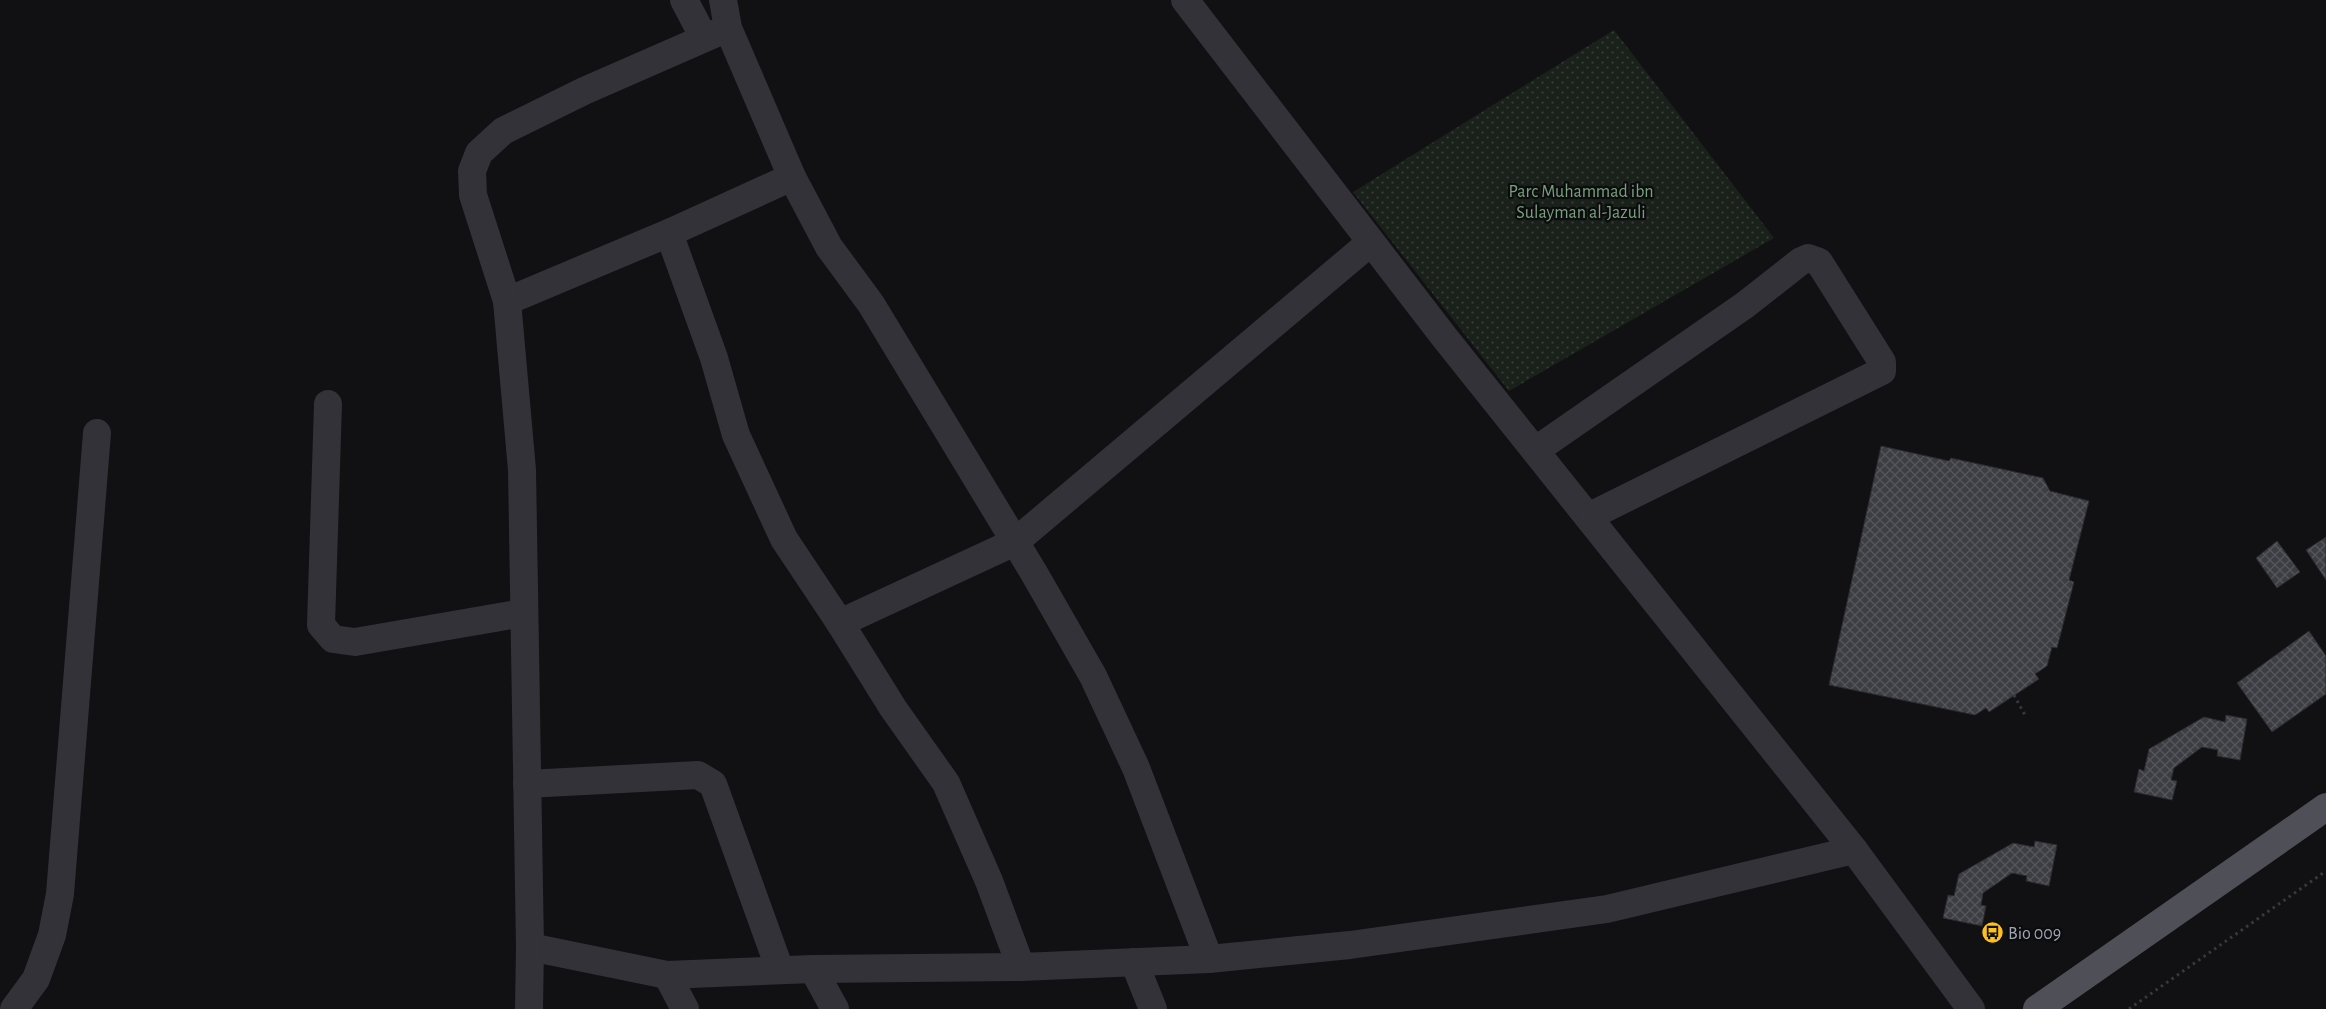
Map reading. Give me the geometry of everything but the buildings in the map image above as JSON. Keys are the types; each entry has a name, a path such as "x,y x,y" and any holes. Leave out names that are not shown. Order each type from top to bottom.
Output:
{"main road":[{"path":"2037,1009 2326,807"}],"street":[{"path":"684,0 716,33 829,247 871,304 1015,542 1093,676 1136,768 1209,959"},
{"path":"716,33 723,0"},
{"path":"1186,0 1371,242 1854,850 1971,1009"},
{"path":"528,1009 530,947 522,470 507,301 473,195 472,171 479,153 502,131 584,91 716,33"},
{"path":"507,301 669,233 792,177"},
{"path":"669,233 714,358 736,434 784,539 840,623 893,708 946,783 989,881 1021,967"},
{"path":"840,623 1015,542 1371,242"},
{"path":"1536,450 1744,305 1801,261 1808,258 1819,262 1882,362 1882,371 1590,516"},
{"path":"328,404 321,625 333,639 355,642 523,613"},
{"path":"14,1009 36,979 52,935 60,894 97,433"},
{"path":"527,784 698,775 713,784 780,970"},
{"path":"530,947 666,975 812,969 1021,967 1209,959 1350,945 1607,909 1854,850"},
{"path":"1134,962 1153,1009"},
{"path":"812,969 835,1009"},
{"path":"666,975 685,1009"}],"path":[{"path":"2014,695 2026,716"},
{"path":"2129,1009 2326,871"}],"green space":[{"name":"Parc Muhammad ibn Sulayman al-Jazuli","path":"1614,30 1774,238 1509,391 1353,192"}],"place":[{"name":"Bio 009","path":"1992,933"}]}
